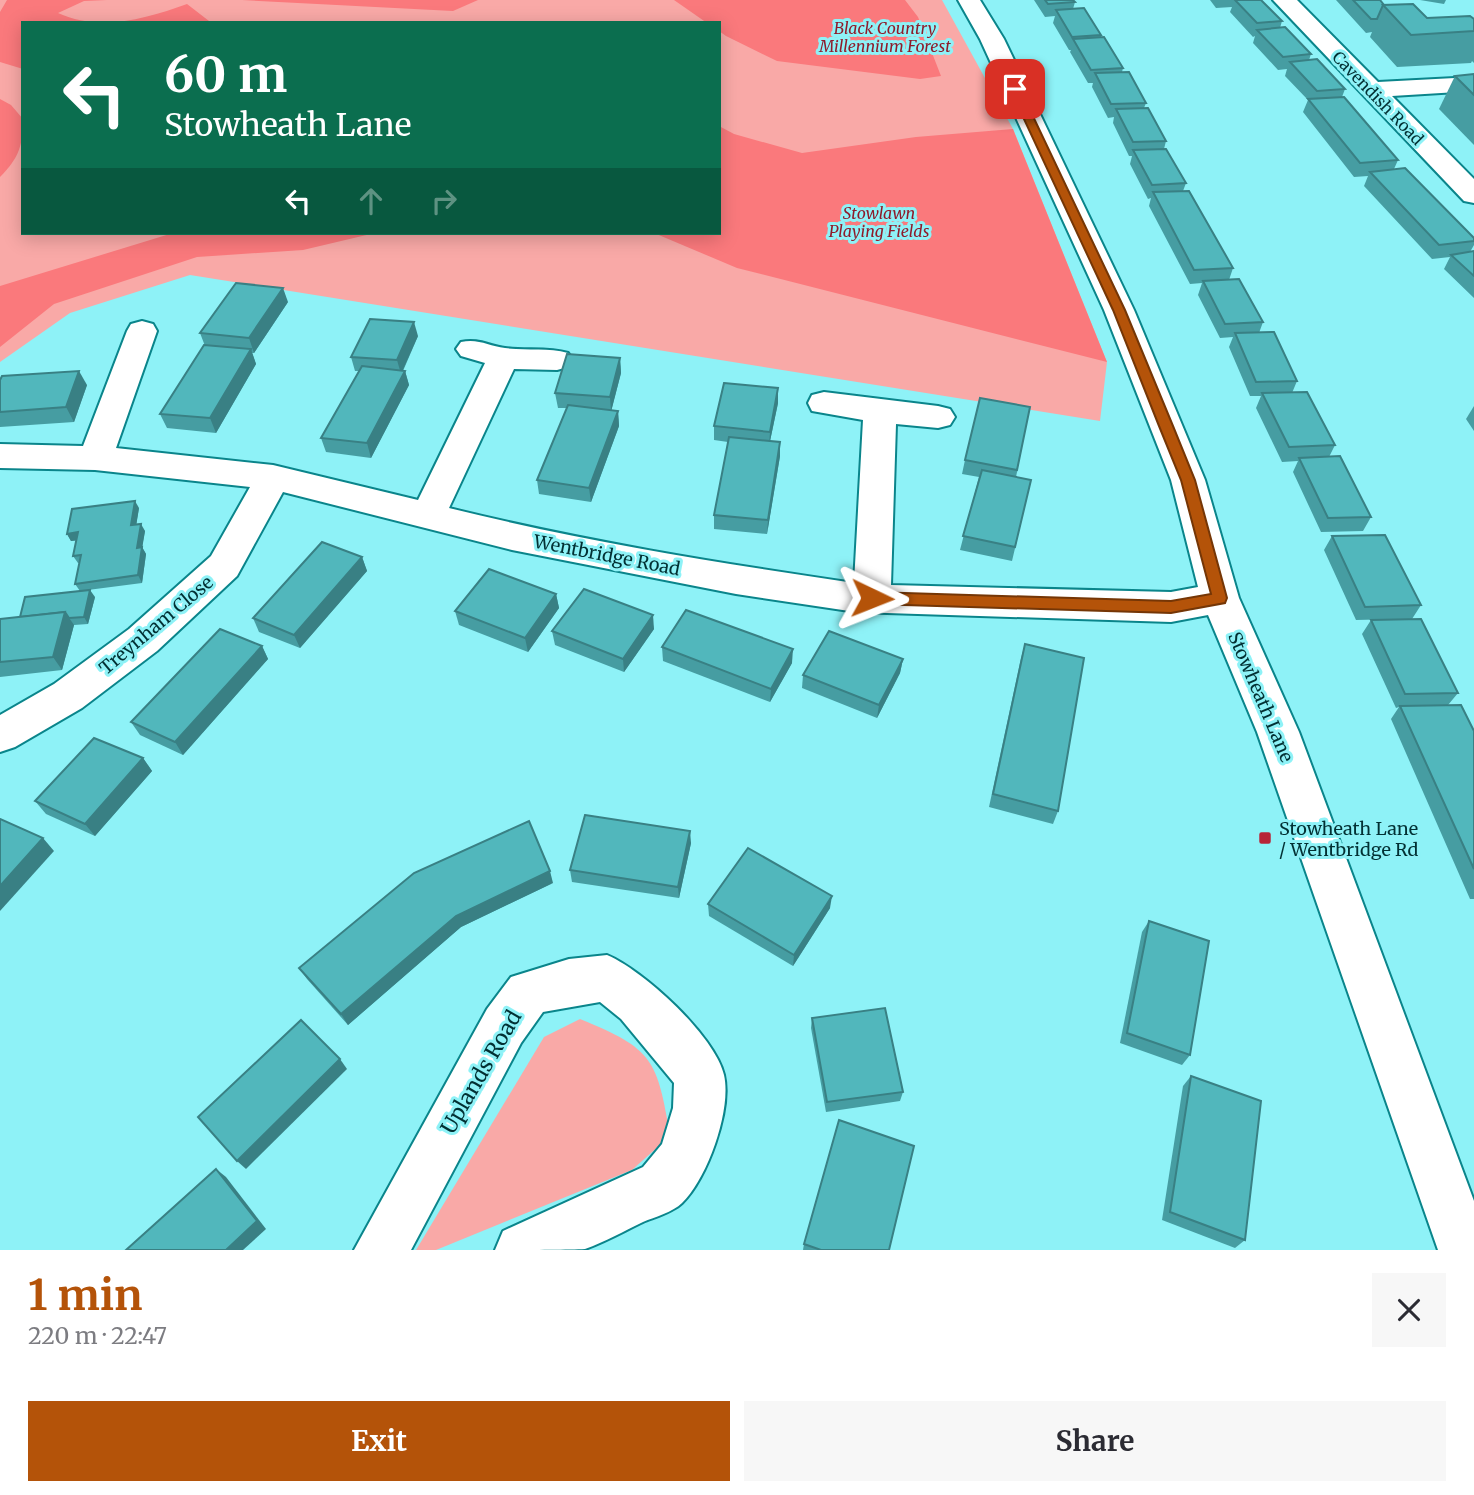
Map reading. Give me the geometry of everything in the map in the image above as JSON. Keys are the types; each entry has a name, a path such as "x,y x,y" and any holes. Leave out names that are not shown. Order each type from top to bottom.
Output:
{"street":[{"name":"Stowheath Lane","path":"969,0 992,39 1119,310 1188,480 1220,598 1278,732 1465,1250"},
{"name":"Cavendish Road","path":"1284,0 1474,195"},
{"path":"1369,90 1474,84"},
{"path":"94,458 142,331"},
{"path":"428,516 488,354 557,360"},
{"path":"824,403 880,412 938,417"},
{"path":"872,598 880,412"},
{"name":"Wentbridge Road","path":"0,456 94,458 273,477 512,537 736,580 872,598 1171,607 1220,598"},
{"name":"Treynham Close","path":"0,735 68,696 143,640 224,566 273,477"},
{"name":"Uplands Road","path":"381,1250 504,1026 528,992 569,982 607,978 638,1002 676,1044 699,1076 698,1108 684,1158 662,1185 522,1250"}],"green space":[{"name":"Stowlawn Playing Fields","path":"0,0 942,0 1013,129 1107,362 1100,421 190,275 70,313 0,362"},
{"path":"7,0 107,0 84,1 58,13 85,21 21,21 21,68 0,62 0,12"},
{"path":"242,0 478,0 453,11"},
{"name":"Black Country Millennium Forest","path":"674,0 905,0 918,17 941,76 920,79 777,61 721,32 721,21 704,21"},
{"path":"187,4 209,21 122,21 155,14"},
{"path":"0,99 11,105 21,117 21,141 12,164 0,177"},
{"path":"721,127 734,134 802,153 916,137 1013,129 1107,362 737,268 659,235 721,235"},
{"path":"166,235 367,235 303,250 197,257 54,304 0,347 0,286"},
{"path":"580,1019 623,1039 648,1060 661,1090 670,1136 632,1170 436,1250 416,1250 544,1037"}],"building":[{"path":"1045,0 1073,0 1075,2 1048,4"},
{"path":"1235,0 1261,0 1282,21 1257,23"},
{"path":"1353,0 1380,0 1384,5 1377,19 1371,19"},
{"path":"1413,4 1427,18 1470,16 1474,19 1474,31 1411,35 1383,5"},
{"path":"1084,8 1101,35 1072,37 1056,10"},
{"path":"1285,27 1311,54 1283,57 1257,30"},
{"path":"1104,37 1123,68 1091,70 1073,39"},
{"path":"1317,59 1345,89 1317,91 1290,62"},
{"path":"1129,72 1146,103 1111,104 1095,73"},
{"path":"1474,74 1474,95 1455,76"},
{"path":"1344,97 1398,160 1360,163 1308,99"},
{"path":"1148,108 1166,141 1133,142 1116,109"},
{"path":"1166,149 1186,183 1152,185 1133,150"},
{"path":"1405,168 1474,241 1439,245 1370,172"},
{"path":"1189,191 1233,268 1194,270 1153,192"},
{"path":"1474,251 1474,276 1451,255"},
{"path":"1239,279 1263,322 1225,324 1203,281"},
{"path":"236,283 283,288 249,338 200,333"},
{"path":"370,319 414,322 397,360 351,357"},
{"path":"1274,332 1297,381 1256,382 1235,333"},
{"path":"204,345 251,349 210,418 160,414"},
{"path":"567,354 620,358 610,397 555,393"},
{"path":"362,366 405,371 367,443 321,438"},
{"path":"79,371 66,407 0,412 2,376"},
{"path":"724,383 778,388 770,432 714,426"},
{"path":"1307,392 1335,445 1289,447 1262,393"},
{"path":"980,398 1030,407 1017,470 965,460"},
{"path":"568,405 618,411 589,488 537,480"},
{"path":"729,437 780,442 768,520 714,515"},
{"path":"1340,456 1371,517 1328,518 1299,458"},
{"path":"982,470 1031,480 1015,547 963,536"},
{"path":"135,501 131,525 141,524 137,548 142,547 138,575 75,584 81,555 73,556 78,532 67,534 72,509"},
{"path":"1385,535 1421,605 1365,607 1332,536"},
{"path":"322,542 362,557 294,635 253,618"},
{"path":"489,569 556,594 525,638 455,611"},
{"path":"584,589 653,615 623,659 552,631"},
{"path":"90,590 84,617 69,618 65,612 20,617 25,597"},
{"path":"686,610 793,649 771,689 662,647"},
{"path":"65,612 53,657 0,662 0,619"},
{"path":"1421,619 1458,693 1405,694 1371,620"},
{"path":"220,629 262,646 175,742 131,722"},
{"path":"829,631 903,659 879,705 803,675"},
{"path":"1025,644 1084,658 1058,811 993,794"},
{"path":"1461,705 1474,731 1474,869 1400,706"},
{"path":"94,738 143,758 85,824 35,801"},
{"path":"585,815 690,831 678,887 570,870"},
{"path":"0,819 43,838 0,886"},
{"path":"529,821 550,871 456,916 341,1014 299,968 414,873"},
{"path":"748,848 832,896 794,955 708,904"},
{"path":"1149,921 1209,941 1190,1055 1127,1033"},
{"path":"885,1008 903,1092 827,1102 812,1018"},
{"path":"301,1020 340,1059 237,1161 198,1117"},
{"path":"1191,1076 1261,1101 1245,1240 1170,1212"},
{"path":"839,1120 914,1146 889,1250 821,1250 804,1244"},
{"path":"216,1169 257,1221 226,1250 126,1250"}],"place":[{"name":"Stowheath Lane / Wentbridge Rd","path":"1265,838"}],"route":[{"path":"872,598 1171,607 1220,598 1188,480 1119,310 1015,89"}]}
